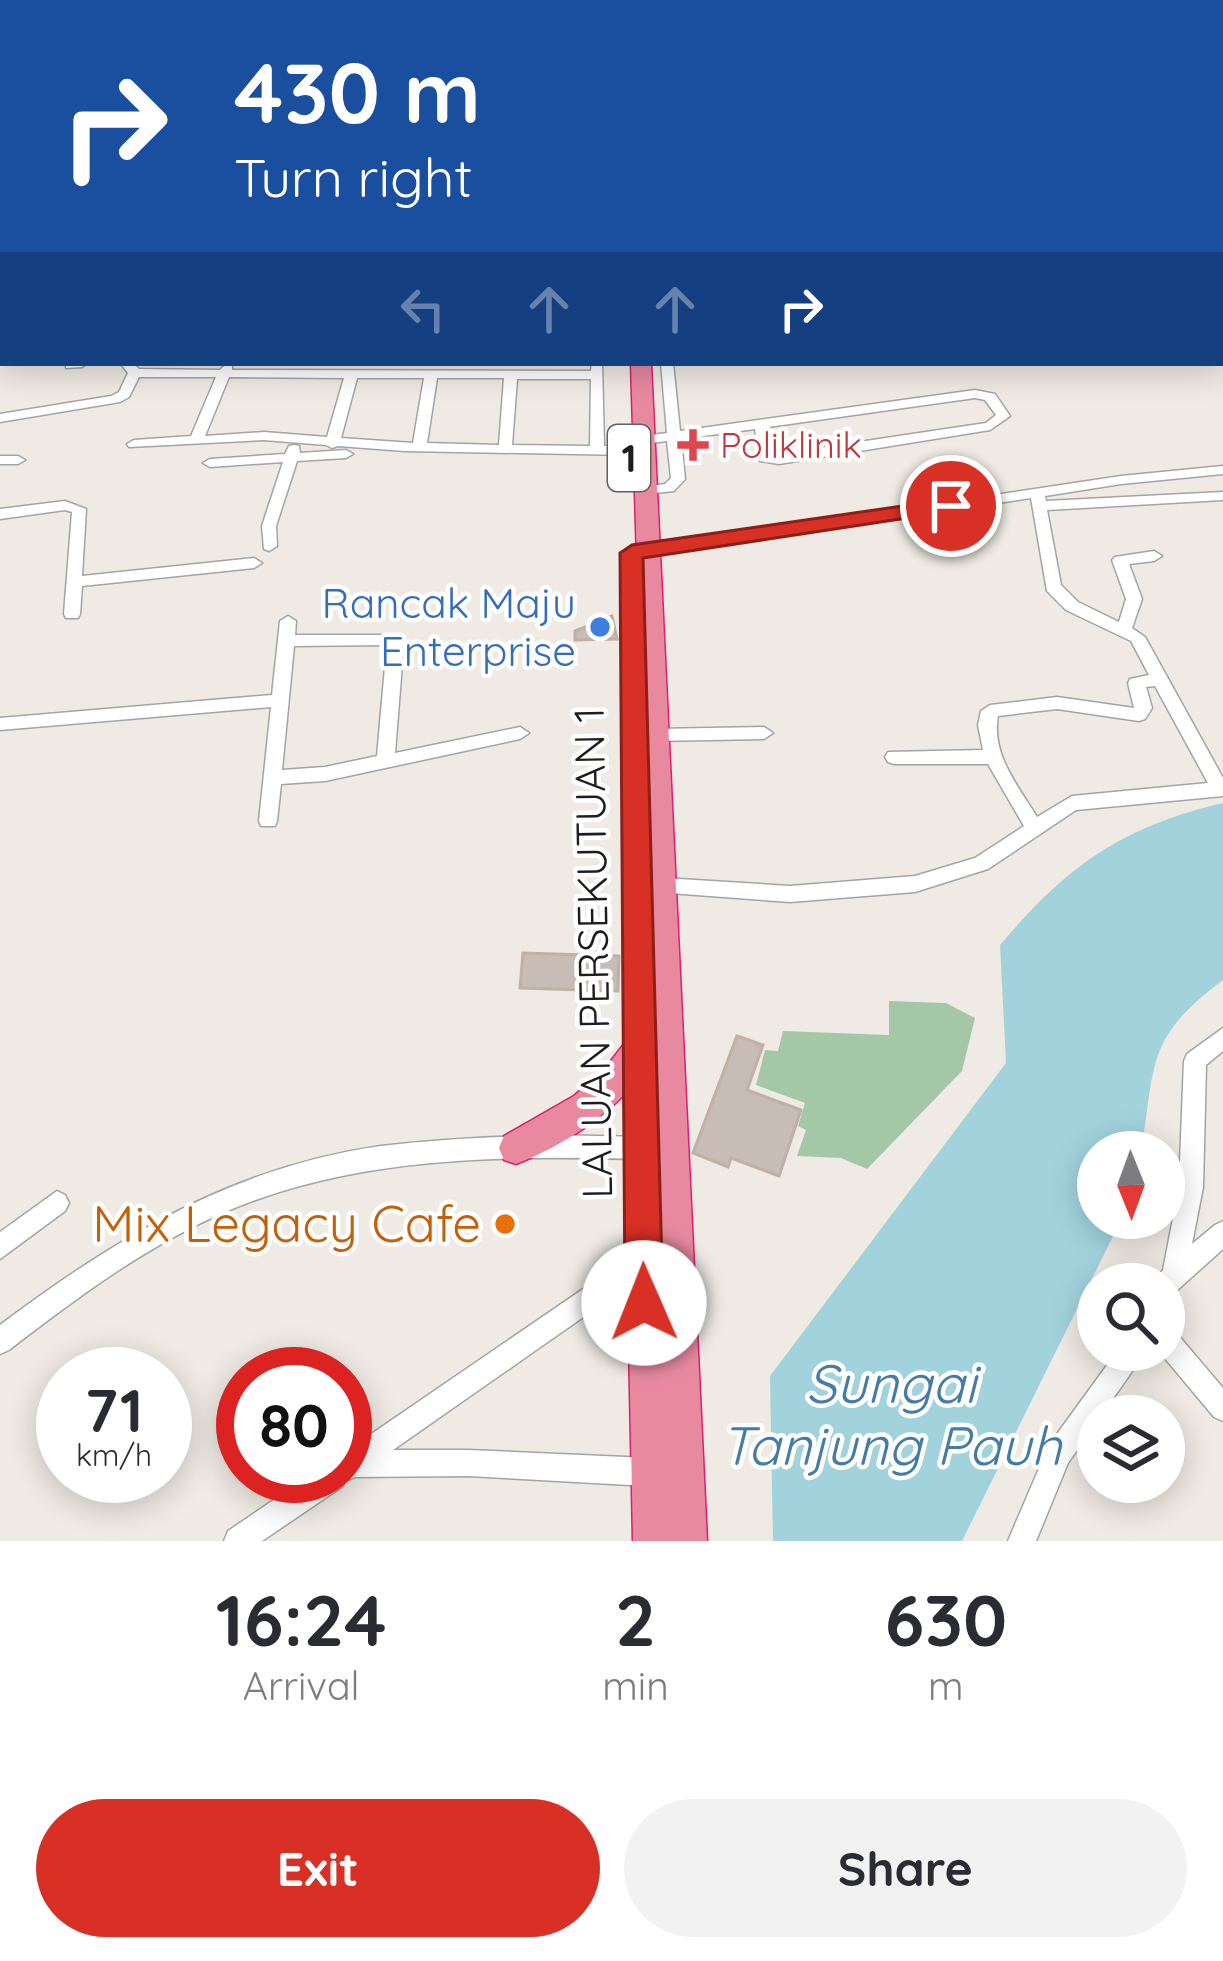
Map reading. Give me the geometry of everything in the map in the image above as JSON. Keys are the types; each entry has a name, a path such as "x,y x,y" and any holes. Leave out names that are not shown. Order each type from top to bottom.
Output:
{"highway":[{"name":"LALUAN PERSEKUTUAN 1","path":"629,366 640,552 640,1046 655,1148 686,1541"},
{"name":"LALUAN PERSEKUTUAN 1","path":"643,366 636,446 646,490 640,552 663,886 655,1148 643,1260 654,1541"},
{"path":"515,1148 578,1115 611,1089 640,1046"}],"street":[{"path":"646,490 677,482 667,366"},
{"path":"0,418 115,399 124,394 131,368 431,375 597,369 597,451"},
{"path":"196,440 226,368"},
{"path":"332,444 360,371"},
{"path":"505,449 506,371"},
{"path":"412,447 431,375"},
{"path":"134,444 295,439 597,451 675,436 975,394 990,397 1003,420 990,426 772,460 763,454 761,424"},
{"path":"269,546 269,526 294,457 295,439"},
{"path":"210,463 412,447"},
{"path":"0,460 18,460"},
{"path":"640,552 1223,470"},
{"path":"1040,499 1223,496"},
{"path":"663,886 790,894 915,884 981,863 1063,806 1093,799 1222,789 1140,641 1125,627 1072,606 1053,587 1046,568 1040,499"},
{"path":"0,514 65,505 79,508 72,614"},
{"path":"1125,627 1134,599 1120,560 1154,556"},
{"path":"74,582 254,563"},
{"path":"268,821 287,631 396,639 386,761"},
{"path":"1034,827 994,757 987,722 994,708 1057,704 1139,715 1143,708 1136,683 1161,679"},
{"path":"0,724 280,700"},
{"path":"272,778 386,761 520,733"},
{"path":"655,735 764,733"},
{"path":"894,757 994,757"},
{"path":"1173,1263 1191,1187 1196,1060 1223,1038"},
{"path":"0,1341 126,1246 261,1183 329,1163 390,1154 655,1148"},
{"path":"0,1247 57,1203"},
{"path":"1185,1264 1223,1232"},
{"path":"372,1449 643,1260"},
{"path":"1185,1363 1223,1408"},
{"path":"1022,1541 1058,1454 1118,1371"},
{"path":"372,1468 468,1463 648,1472"},
{"path":"238,1541 293,1503"}],"green space":[{"path":"889,1001 946,1003 975,1018 962,1071 867,1169 841,1158 797,1156 806,1130 798,1126 805,1103 756,1085 765,1050 778,1051 783,1031 889,1035"}],"water":[{"name":"Sungai Tanjung Pauh","path":"1223,803 1223,980 1166,1037 1153,1075 1144,1131 1077,1131 1077,1239 1112,1239 1100,1263 1077,1263 1077,1309 962,1541 773,1541 770,1376 1006,1063 1000,945 1049,893 1098,853 1187,813"}],"building":[{"name":"Rancak Maju Enterprise","path":"612,616 617,639 575,640 575,631"},
{"path":"523,953 619,956 618,991 520,988"},
{"path":"737,1036 763,1045 747,1090 801,1110 779,1176 731,1158 728,1167 693,1153"}],"place":[{"name":"Poliklinik","path":"693,445"},
{"name":"Rancak Maju Enterprise","path":"600,627"},
{"name":"Mix Legacy Cafe","path":"505,1224"}],"route":[{"path":"644,1303 632,553 951,506"}]}
